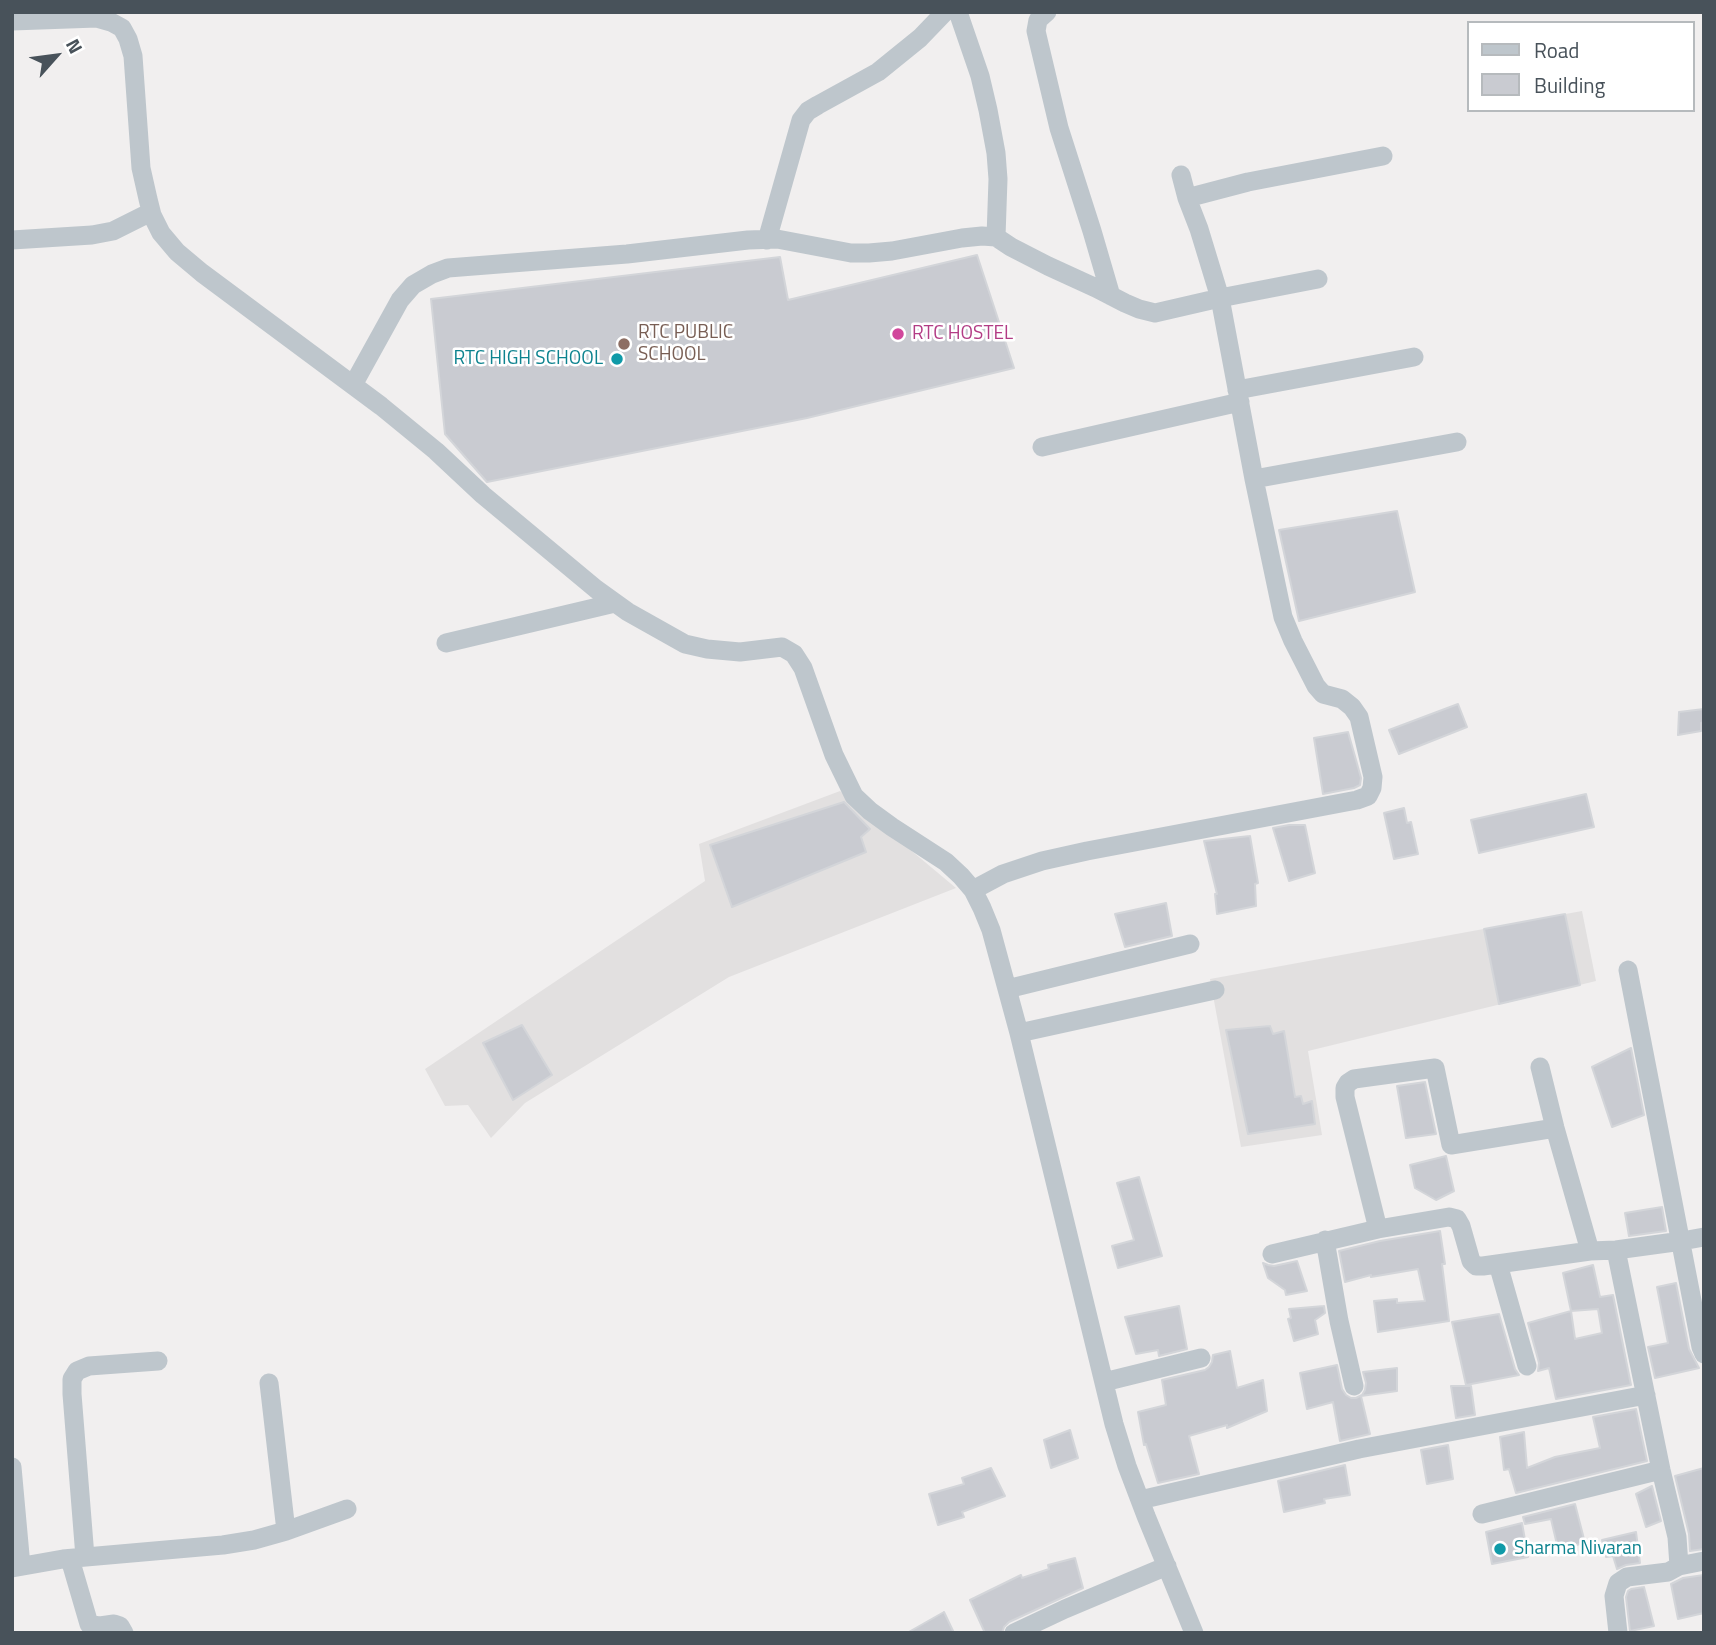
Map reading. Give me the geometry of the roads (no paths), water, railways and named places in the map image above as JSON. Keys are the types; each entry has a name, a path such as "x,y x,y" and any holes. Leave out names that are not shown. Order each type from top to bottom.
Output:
{"street":[{"path":"131,12 141,168 151,212 161,233 177,252 436,451 483,495 596,589 628,612 685,644 740,652 782,647 794,654 803,668 834,755 854,796 892,827 946,862 973,890 991,930 1019,1034 1114,1424 1140,1500 1194,1633"},
{"path":"767,240 794,138 808,111 878,72 920,38 945,12"},
{"path":"958,12 980,76 996,153 996,237"},
{"path":"1047,12 1038,20 1036,31 1059,128 1111,296"},
{"path":"22,18 97,18 111,22 122,28 132,50"},
{"path":"1187,198 1248,182 1383,156"},
{"path":"973,890 1003,874 1042,861 1357,800 1368,796 1372,788 1373,777 1359,717 1342,699 1324,694 1316,686 1283,617 1220,298 1181,175"},
{"path":"12,240 92,235 113,231 151,212"},
{"path":"353,385 400,300 414,285 448,268 627,254 748,240 777,239 851,253 892,251 962,237 982,236 996,237 1111,296 1139,309 1156,313 1318,279"},
{"path":"1042,447 1239,396 1414,357"},
{"path":"1254,480 1457,442"},
{"path":"446,643 615,603"},
{"path":"1007,989 1191,944"},
{"path":"1628,970 1704,1354"},
{"path":"1019,1034 1215,990"},
{"path":"1540,1067 1590,1251"},
{"path":"1378,1229 1345,1097 1345,1088 1354,1079 1435,1068 1451,1145 1555,1128"},
{"path":"1272,1254 1325,1240 1449,1217 1457,1219 1461,1226 1471,1262 1476,1266 1704,1237"},
{"path":"1325,1240 1354,1386"},
{"path":"1616,1250 1676,1537 1679,1566"},
{"path":"1498,1264 1527,1366"},
{"path":"1104,1382 1201,1358"},
{"path":"124,1633 120,1626 114,1624 89,1624 77,1558 72,1379 77,1371 89,1366 158,1362"},
{"path":"269,1382 286,1531"},
{"path":"1140,1500 1359,1449 1646,1395"},
{"path":"12,1467 17,1567 77,1558 254,1540 347,1509"},
{"path":"1482,1514 1661,1470"},
{"path":"1618,1633 1614,1597 1618,1583 1627,1577 1668,1572 1679,1566 1704,1561"},
{"path":"1014,1633 1167,1566"}],"place":[{"name":"RTC HOSTEL","path":"898,334"},
{"name":"RTC PUBLIC SCHOOL","path":"624,344"},
{"name":"RTC HIGH SCHOOL","path":"617,359"},
{"name":"Sharma Nivaran","path":"1500,1549"}]}
